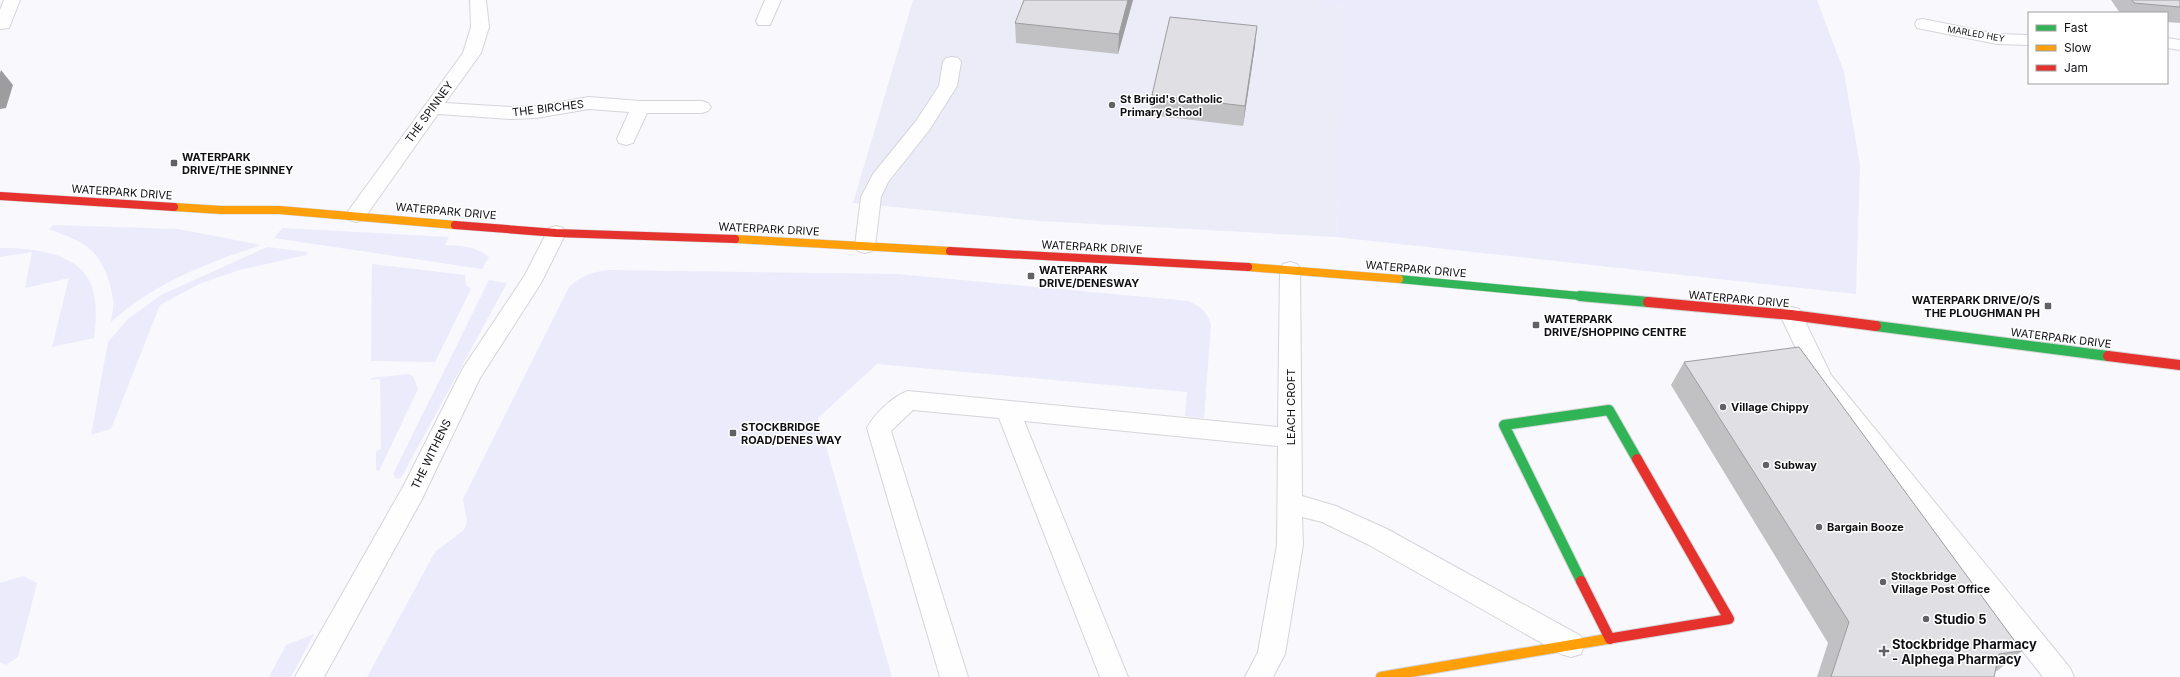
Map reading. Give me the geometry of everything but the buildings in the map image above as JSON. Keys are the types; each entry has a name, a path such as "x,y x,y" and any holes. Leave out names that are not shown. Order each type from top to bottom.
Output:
{"street":[{"path":"0,24 3,24 12,0"},
{"name":"THE SPINNEY","path":"356,215 472,53 480,27 478,0"},
{"path":"764,20 773,0"},
{"name":"MARLED HEY","path":"1923,24 1997,39 2028,40"},
{"path":"2168,43 2180,45"},
{"path":"865,246 871,197 880,179 923,125 948,86 952,62"},
{"name":"THE BIRCHES","path":"432,108 510,113 536,112 588,103 640,107 702,107"},
{"path":"626,139 640,107"},
{"name":"WATERPARK DRIVE","path":"0,196 133,206 221,210 279,210 356,215 556,233 726,239 1290,269 1791,316 2180,365"},
{"name":"THE WITHENS","path":"309,677 413,492 471,374 534,278 556,233"},
{"name":"LEACH CROFT","path":"1259,677 1271,654 1290,545 1290,269"},
{"path":"1791,316 1822,380 2060,677"},
{"path":"954,677 879,428 908,400 1008,412 1291,438"},
{"path":"1381,677 1730,619 1609,410 1504,425 1610,638"},
{"path":"1008,412 1114,677"},
{"path":"1291,504 1327,513 1378,537 1571,645"}],"shaded area":[{"name":"St Brigid's Catholic Primary School","path":"913,0 1322,0 1322,5 1347,7 1336,237 1039,221 853,203"},
{"path":"1322,0 1817,0 1844,72 1860,165 1856,294 1336,237 1346,7 1321,5"},
{"path":"53,225 178,229 261,245 220,259 164,285 128,308 111,322 113,305 112,293 105,270 97,256 92,250 82,243 49,229"},
{"path":"282,228 449,237 445,245 463,246 474,249 489,257 482,269 274,238"},
{"path":"267,247 309,252 306,255 239,270 199,284 160,305 111,429 91,435 108,342 128,319 161,295"},
{"path":"0,248 37,250 49,253 61,257 82,270 89,280 94,294 96,316 94,338 52,347 69,278 25,288 32,252 0,257"},
{"path":"372,264 465,275 466,285 471,289 435,362 371,361"},
{"path":"609,270 897,274 1188,301 1206,313 1211,325 1204,418 1185,416 1187,392 877,364 818,418 892,677 367,677 435,552 464,530 467,522 463,499 569,287 588,275"},
{"path":"489,280 507,283 401,478 396,479 393,474"},
{"path":"408,374 413,376 418,389 379,471 376,470 376,451 381,449 380,379 371,380 371,378"},
{"path":"23,576 37,583 18,657 6,665 0,662 0,583"},
{"path":"314,634 291,677 269,677 286,645"}],"traffic: fast":[{"path":"1399,279 1648,302"},
{"path":"1876,326 2108,356"},
{"path":"1581,581 1504,425 1609,410 1637,459"}],"traffic: slow":[{"path":"174,207 221,210 279,210 455,225"},
{"path":"735,239 950,251"},
{"path":"1248,267 1399,279"},
{"path":"1381,677 1613,638"}],"traffic: jam":[{"path":"0,196 174,207"},
{"path":"455,225 556,233 735,239"},
{"path":"950,251 1248,267"},
{"path":"1648,302 1791,315 1876,326"},
{"path":"2108,356 2180,365"},
{"path":"1613,638 1729,619 1637,459"},
{"path":"1581,581 1610,639"}],"place":[{"name":"St Brigid's Catholic Primary School","path":"1112,105"},
{"name":"WATERPARK DRIVE/THE SPINNEY","path":"174,163"},
{"name":"WATERPARK DRIVE/DENESWAY","path":"1031,276"},
{"name":"WATERPARK DRIVE/O/S THE PLOUGHMAN PH","path":"2048,306"},
{"name":"WATERPARK DRIVE/SHOPPING CENTRE","path":"1536,325"},
{"name":"Village Chippy","path":"1723,407"},
{"name":"STOCKBRIDGE ROAD/DENES WAY","path":"733,433"},
{"name":"Subway","path":"1766,465"},
{"name":"Bargain Booze","path":"1819,527"},
{"name":"Stockbridge Village Post Office","path":"1883,582"},
{"name":"Studio 5","path":"1926,619"},
{"name":"Stockbridge Pharmacy - Alphega Pharmacy","path":"1884,651"}]}
